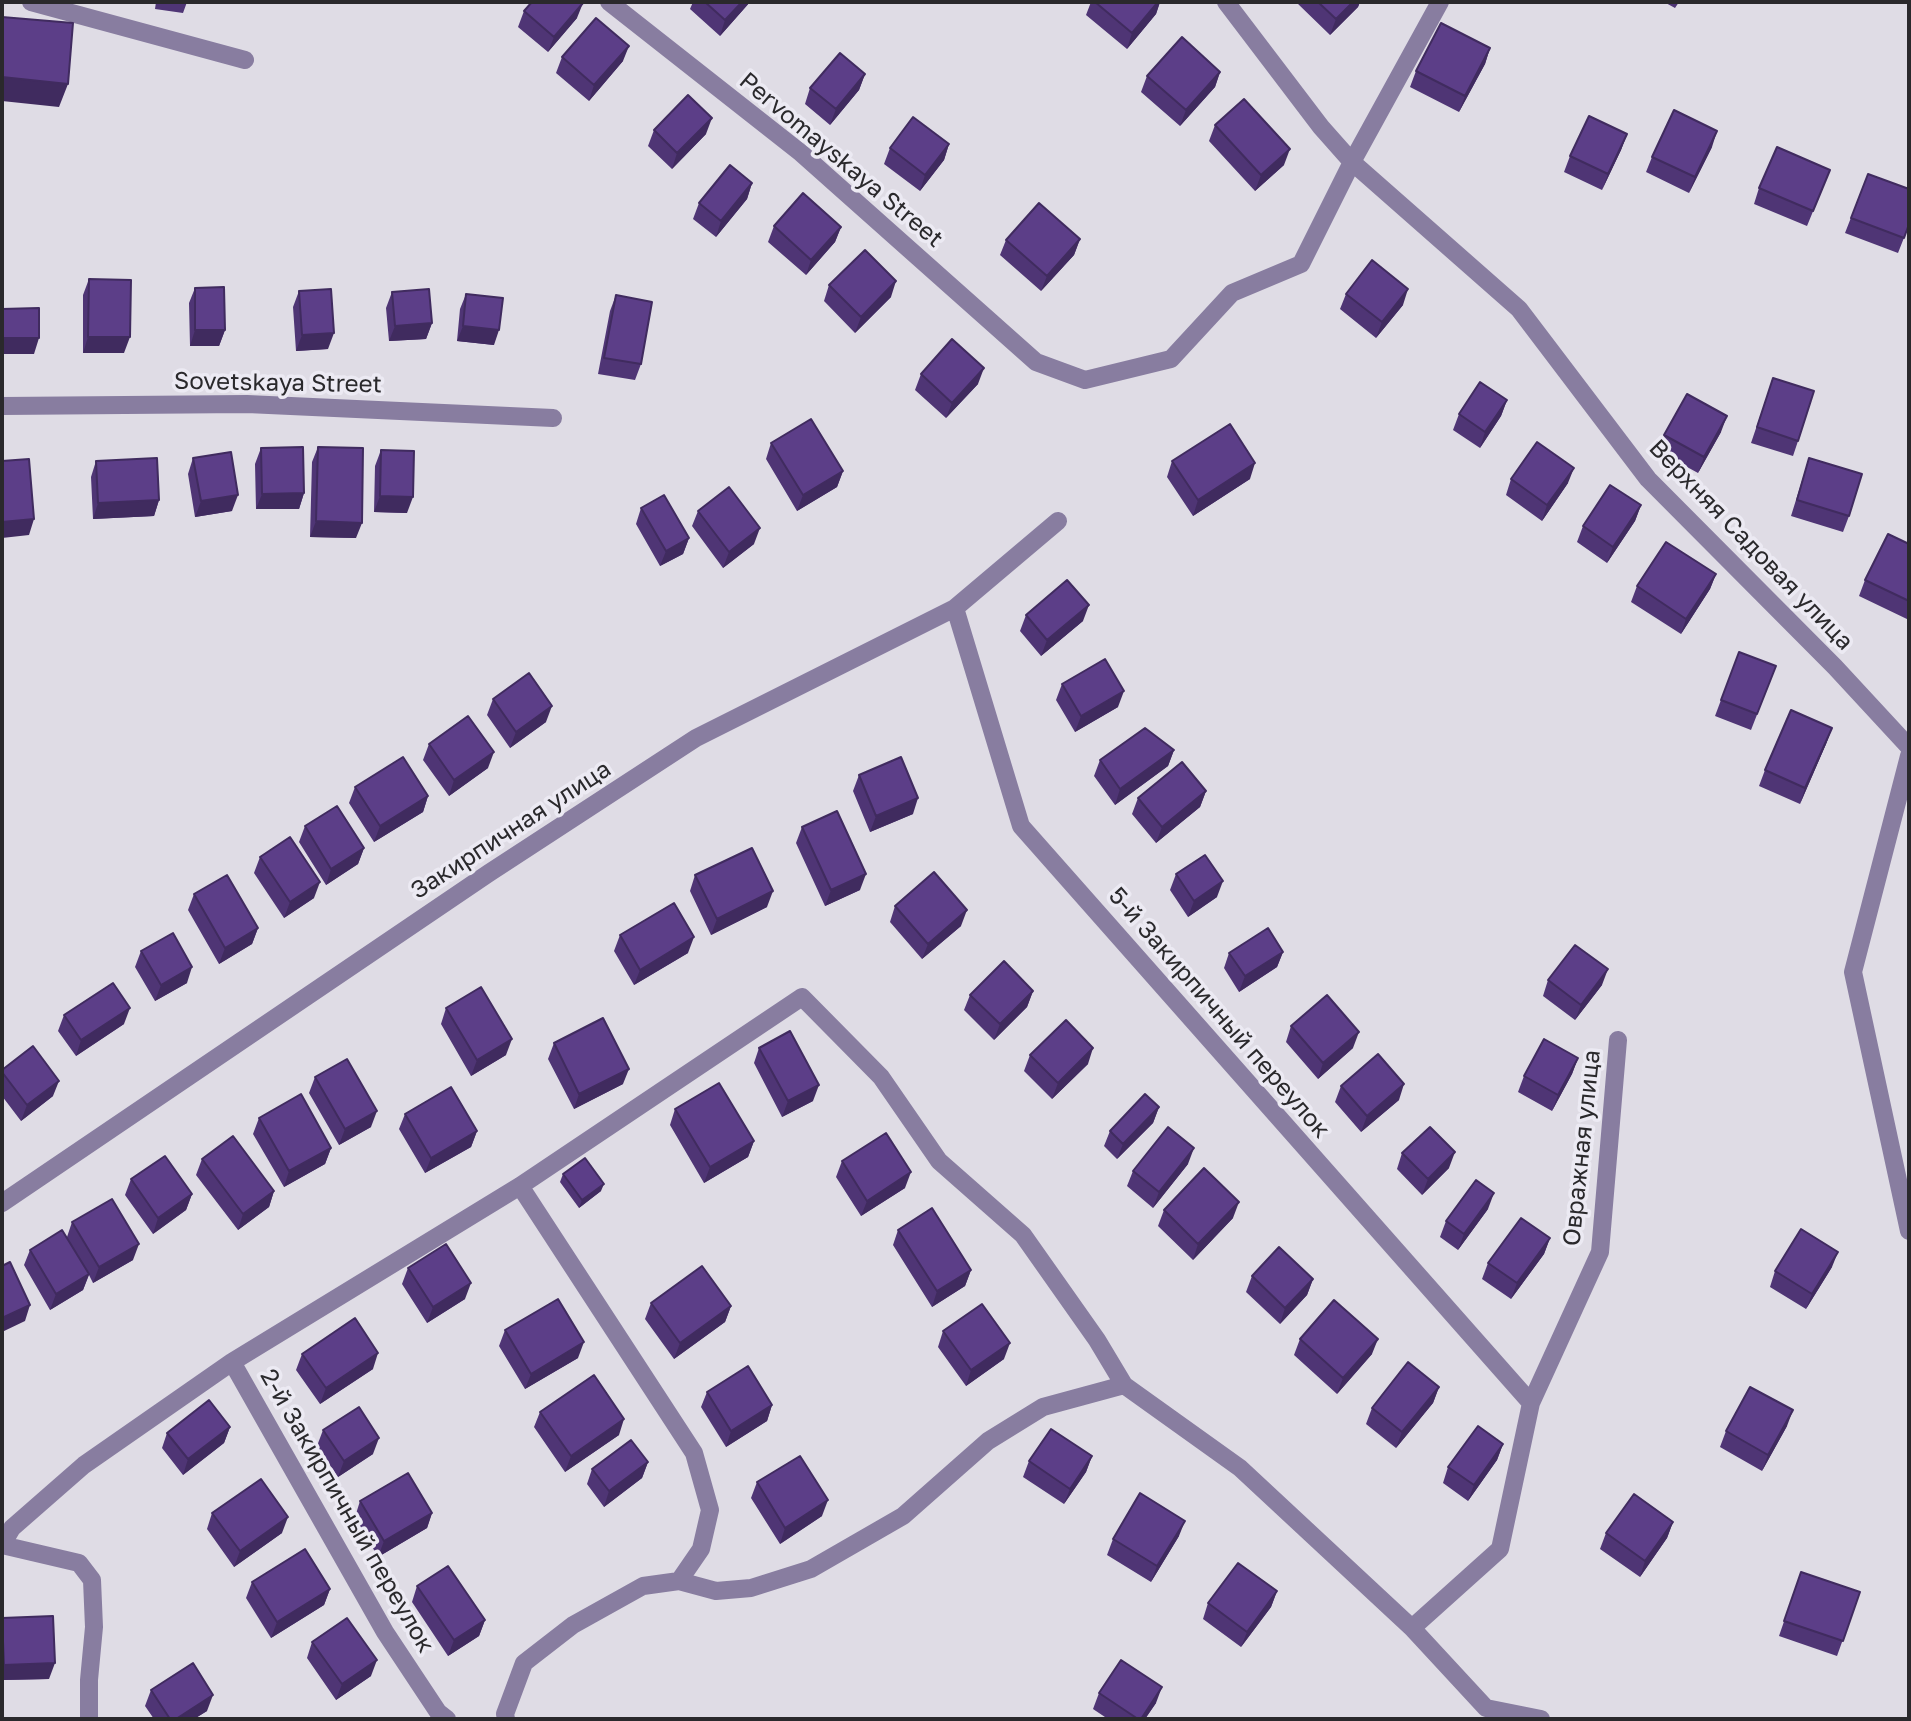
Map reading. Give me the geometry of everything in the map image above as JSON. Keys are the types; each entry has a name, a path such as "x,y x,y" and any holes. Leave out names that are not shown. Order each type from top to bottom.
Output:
{"street":[{"path":"31,2 245,60"},
{"name":"Pervomayskaya Street","path":"609,2 801,153 1036,362 1085,380 1171,359 1232,293 1301,264 1352,162"},
{"name":"Верхняя Садовая улица","path":"1226,2 1321,127 1352,162 1519,310 1648,480 1835,667 1909,747"},
{"path":"1352,162 1440,2"},
{"name":"Sovetskaya Street","path":"2,406 247,404 553,418"},
{"name":"Закирпичная улица","path":"2,1203 489,873 696,738 955,608 1058,521"},
{"name":"5-й Закирпичный переулок","path":"955,608 1021,826 1531,1403"},
{"path":"1909,756 1853,972 1903,1173 1909,1231"},
{"path":"232,1362 520,1186 802,997 881,1077 939,1161 1023,1235 1097,1340 1124,1385 1240,1468 1412,1628 1486,1708 1541,1719"},
{"name":"Овражная улица","path":"1412,1628 1500,1549 1531,1403 1600,1252 1618,1040"},
{"path":"520,1186 694,1453 710,1510 701,1549 679,1581"},
{"name":"2-й Закирпичный переулок","path":"2,1545 12,1528 84,1465 232,1362 385,1632 438,1712 447,1719"},
{"path":"506,1719 505,1714 524,1662 573,1625 643,1586 679,1581 716,1591 751,1588 811,1569 903,1516 988,1441 1044,1407 1124,1385"},
{"path":"2,1545 79,1563 92,1580 94,1627 89,1680 89,1719"}],"building":[{"path":"532,2 583,3 554,37 524,11"},
{"path":"705,2 742,2 725,20"},
{"path":"1095,2 1158,2 1132,33"},
{"path":"1318,2 1353,2 1336,19"},
{"path":"2,17 73,23 68,84 2,77"},
{"path":"596,18 629,46 594,85 562,57"},
{"path":"1441,23 1490,48 1465,96 1416,71"},
{"path":"1182,37 1220,72 1186,110 1147,76"},
{"path":"840,53 865,74 836,109 810,88"},
{"path":"688,95 712,118 677,153 654,130"},
{"path":"1244,99 1290,149 1261,175 1215,125"},
{"path":"1674,110 1717,131 1695,177 1652,157"},
{"path":"1589,116 1627,134 1608,174 1570,156"},
{"path":"913,117 949,144 925,175 890,148"},
{"path":"1777,147 1830,170 1813,211 1759,188"},
{"path":"730,165 752,183 721,221 699,203"},
{"path":"1868,174 1909,189 1909,224 1904,238 1851,218"},
{"path":"803,193 841,227 811,260 774,226"},
{"path":"1039,203 1080,239 1047,276 1006,240"},
{"path":"865,250 896,281 861,317 829,285"},
{"path":"1372,260 1408,289 1382,322 1346,294"},
{"path":"89,279 131,280 130,337 88,337"},
{"path":"224,287 225,330 195,330 195,288"},
{"path":"331,289 334,333 302,335 299,291"},
{"path":"429,289 432,323 395,326 392,292"},
{"path":"466,294 503,298 499,330 463,326"},
{"path":"616,295 652,302 641,364 604,358"},
{"path":"39,308 39,338 2,338 2,309"},
{"path":"952,339 984,368 952,403 921,374"},
{"path":"1773,378 1814,391 1798,441 1757,427"},
{"path":"1480,382 1507,400 1485,432 1459,414"},
{"path":"1687,394 1727,416 1704,457 1664,435"},
{"path":"811,419 843,471 803,495 771,443"},
{"path":"1230,424 1255,463 1198,500 1172,461"},
{"path":"1537,442 1574,468 1547,505 1511,479"},
{"path":"303,447 304,493 262,494 261,448"},
{"path":"318,447 363,448 362,523 316,521"},
{"path":"381,450 414,451 413,497 380,496"},
{"path":"231,452 238,495 201,501 193,458"},
{"path":"157,458 159,500 98,503 96,461"},
{"path":"1809,458 1862,474 1849,516 1797,500"},
{"path":"29,459 34,519 2,522 2,461"},
{"path":"1610,485 1641,505 1613,547 1583,526"},
{"path":"729,487 760,528 729,552 698,511"},
{"path":"664,495 689,538 666,551 641,508"},
{"path":"1888,534 1909,544 1909,601 1865,580"},
{"path":"1666,542 1716,574 1686,619 1637,586"},
{"path":"1067,580 1089,605 1047,640 1026,615"},
{"path":"1739,652 1776,666 1757,714 1721,700"},
{"path":"1105,659 1124,691 1081,716 1062,684"},
{"path":"529,673 552,706 516,732 493,699"},
{"path":"1791,710 1832,728 1805,788 1765,770"},
{"path":"468,716 494,752 454,780 429,744"},
{"path":"1145,728 1174,750 1120,789 1100,760"},
{"path":"403,757 428,796 380,826 355,787"},
{"path":"901,757 918,798 876,816 859,775"},
{"path":"1182,762 1206,791 1162,827 1138,798"},
{"path":"337,806 364,848 331,869 305,826"},
{"path":"837,811 866,874 831,890 802,827"},
{"path":"290,837 320,882 290,902 260,857"},
{"path":"752,848 773,891 717,919 695,875"},
{"path":"1205,855 1223,881 1194,901 1176,874"},
{"path":"934,872 967,910 928,944 895,906"},
{"path":"227,875 258,928 225,948 194,894"},
{"path":"674,903 694,937 640,970 620,935"},
{"path":"1268,928 1283,952 1245,976 1229,953"},
{"path":"173,933 192,967 161,985 141,951"},
{"path":"1575,945 1608,969 1581,1005 1548,980"},
{"path":"1004,961 1033,991 1000,1024 970,995"},
{"path":"113,983 130,1008 81,1040 64,1015"},
{"path":"481,987 512,1039 477,1060 446,1008"},
{"path":"1327,995 1359,1032 1323,1063 1291,1026"},
{"path":"603,1018 629,1069 579,1094 554,1043"},
{"path":"1066,1020 1093,1048 1058,1083 1030,1055"},
{"path":"790,1031 819,1085 788,1101 759,1048"},
{"path":"1544,1039 1578,1058 1558,1095 1524,1076"},
{"path":"33,1046 59,1081 27,1105 2,1070"},
{"path":"1378,1054 1404,1084 1367,1116 1341,1086"},
{"path":"347,1059 377,1111 345,1129 315,1077"},
{"path":"719,1083 754,1141 710,1167 675,1109"},
{"path":"451,1087 477,1131 431,1158 405,1114"},
{"path":"301,1094 331,1148 289,1171 259,1118"},
{"path":"1145,1094 1159,1107 1123,1144 1110,1131"},
{"path":"1168,1127 1194,1148 1159,1192 1133,1171"},
{"path":"1430,1127 1455,1152 1428,1179 1402,1153"},
{"path":"886,1133 911,1172 867,1201 842,1161"},
{"path":"233,1136 274,1191 243,1214 202,1159"},
{"path":"165,1156 192,1194 158,1218 131,1179"},
{"path":"585,1158 604,1184 582,1200 563,1174"},
{"path":"1204,1168 1239,1202 1198,1244 1164,1210"},
{"path":"1476,1180 1494,1193 1464,1234 1446,1221"},
{"path":"112,1199 139,1244 99,1267 72,1222"},
{"path":"932,1208 971,1270 937,1291 898,1230"},
{"path":"1521,1218 1550,1238 1517,1283 1488,1263"},
{"path":"1801,1229 1838,1252 1812,1294 1775,1271"},
{"path":"62,1230 89,1274 56,1294 30,1250"},
{"path":"446,1244 471,1283 433,1307 408,1268"},
{"path":"1279,1247 1313,1279 1285,1308 1252,1276"},
{"path":"10,1262 30,1305 2,1318 2,1266"},
{"path":"702,1266 731,1306 680,1343 651,1303"},
{"path":"558,1299 584,1342 531,1374 505,1330"},
{"path":"1334,1300 1378,1339 1343,1378 1300,1339"},
{"path":"982,1304 1010,1343 971,1370 943,1331"},
{"path":"355,1318 378,1353 326,1388 302,1354"},
{"path":"1408,1362 1439,1387 1402,1432 1372,1408"},
{"path":"748,1366 772,1405 731,1431 707,1392"},
{"path":"594,1375 624,1419 571,1456 540,1412"},
{"path":"1750,1387 1793,1410 1768,1455 1726,1431"},
{"path":"209,1400 230,1427 188,1459 167,1433"},
{"path":"359,1407 379,1438 344,1461 323,1430"},
{"path":"1478,1426 1503,1444 1474,1485 1448,1467"},
{"path":"1051,1429 1092,1456 1070,1489 1029,1461"},
{"path":"631,1440 648,1462 609,1491 592,1469"},
{"path":"800,1456 828,1500 785,1528 757,1482"},
{"path":"408,1473 432,1513 384,1541 360,1501"},
{"path":"261,1479 288,1517 240,1551 212,1513"},
{"path":"1140,1493 1185,1521 1157,1566 1113,1539"},
{"path":"1634,1494 1673,1522 1645,1561 1606,1533"},
{"path":"305,1549 330,1589 277,1622 252,1582"},
{"path":"1238,1563 1277,1591 1247,1632 1208,1603"},
{"path":"448,1566 485,1620 454,1640 417,1586"},
{"path":"1801,1572 1860,1592 1843,1641 1784,1621"},
{"path":"53,1616 55,1663 4,1665 2,1618"},
{"path":"347,1618 377,1660 342,1684 312,1642"},
{"path":"1121,1660 1162,1687 1141,1719 1099,1693"},
{"path":"193,1663 213,1695 176,1719 170,1719 151,1690"}]}
